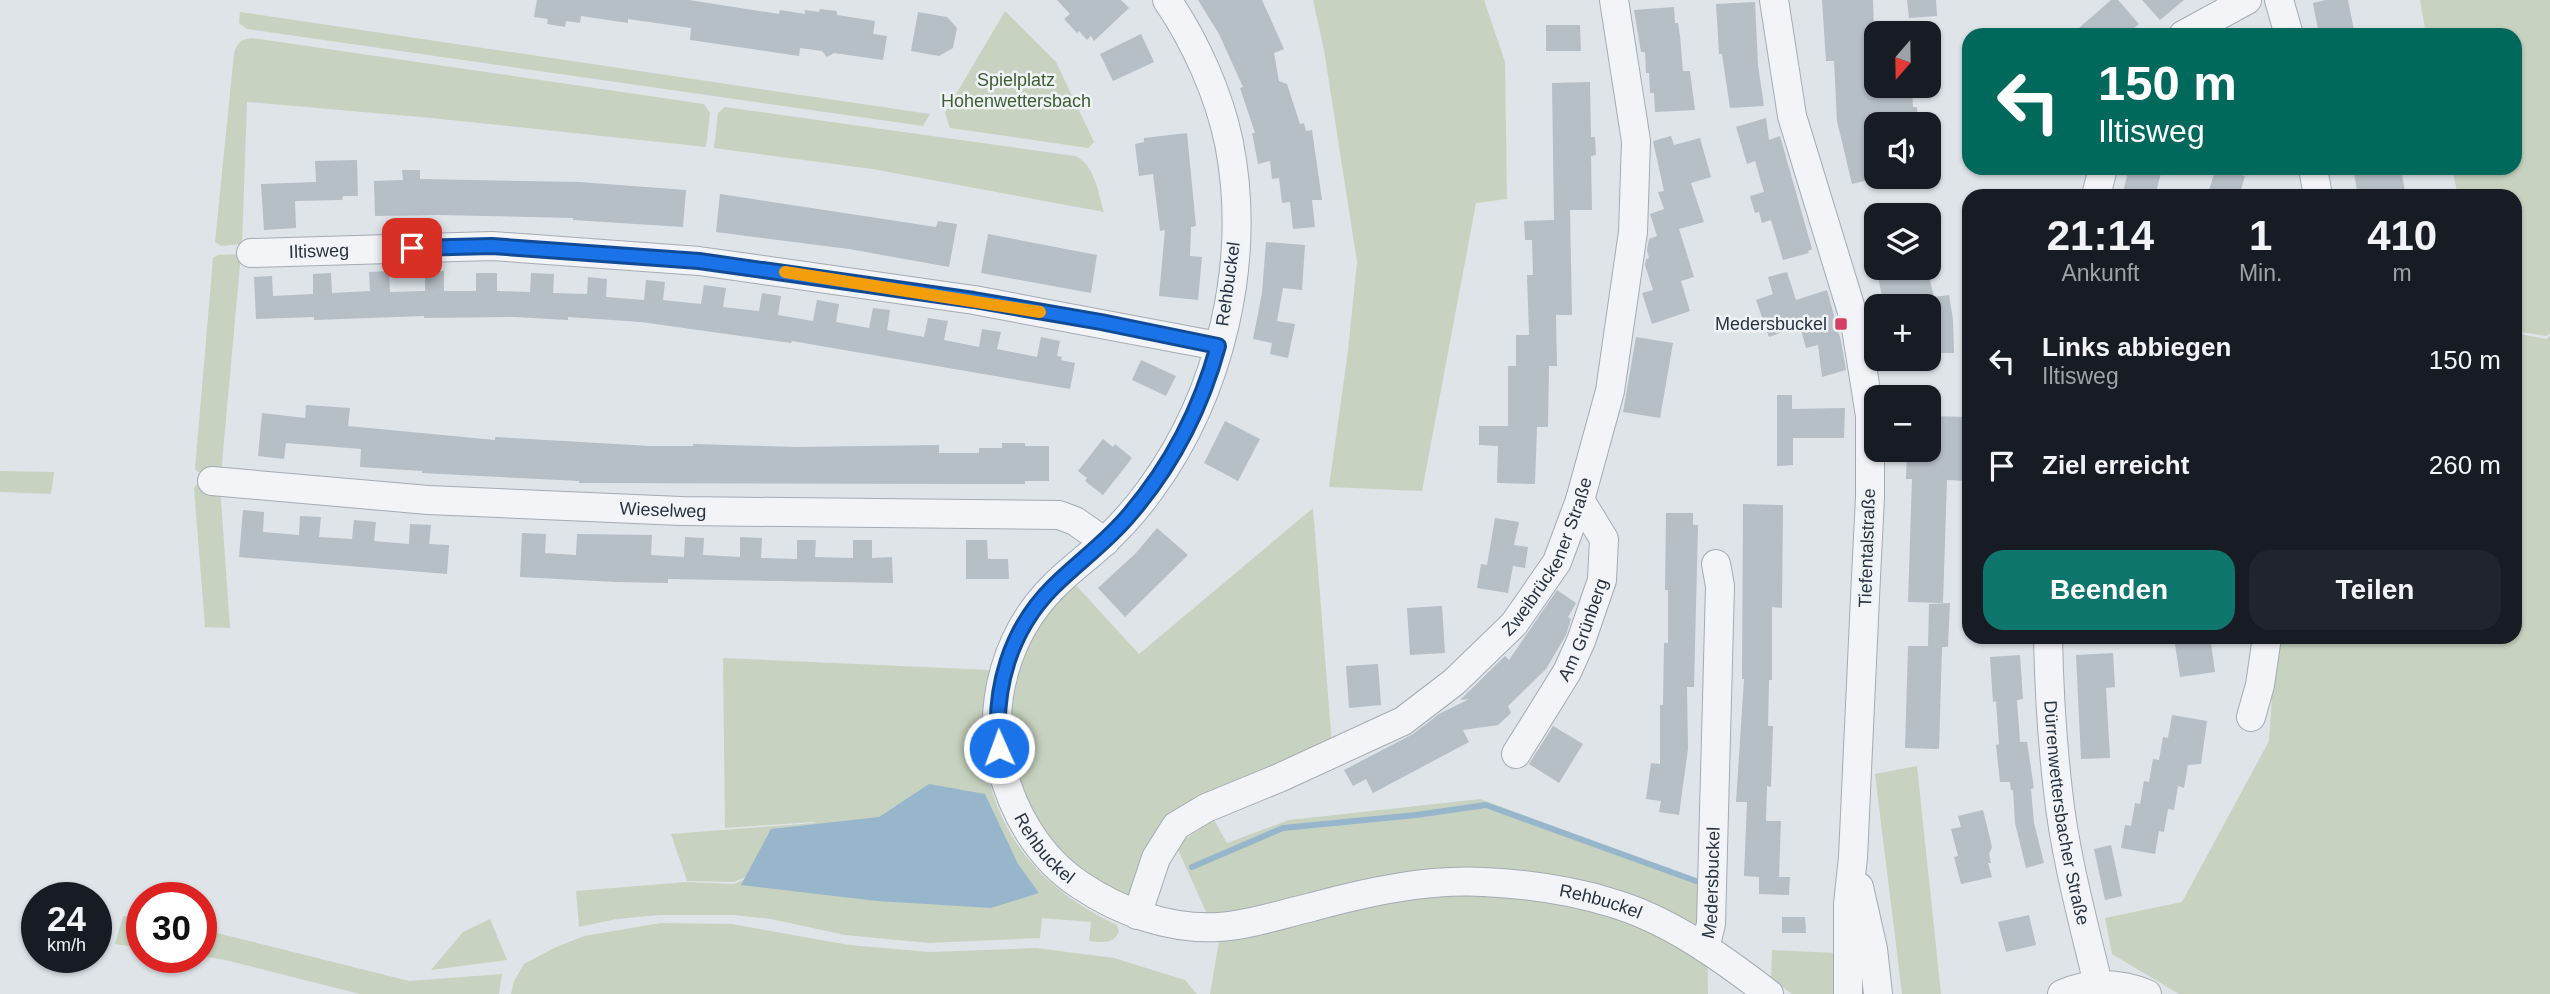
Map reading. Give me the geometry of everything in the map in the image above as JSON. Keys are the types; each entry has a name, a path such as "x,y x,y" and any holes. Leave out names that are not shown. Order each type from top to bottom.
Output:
{"street":[{"name":"Rehbuckel","path":"1167,0 1198,57 1216,98 1228,141 1235,213 1230,302 1210,375 1196,411 1171,459 1149,491 1105,542 1050,590 1019,632 1006,664 997,709 1001,763 1007,786 1026,828 1038,846 1072,880 1093,894 1137,915 1191,927 1220,927 1401,888 1479,882 1525,885 1615,903 1649,918 1705,948 1769,994"},
{"name":"Zweibrückener Straße","path":"1137,915 1156,858 1176,826 1206,808 1403,721 1464,672 1514,624 1557,562 1580,500 1609,391 1633,233 1636,141 1614,0"},
{"name":"Tiefentalstraße","path":"1774,0 1792,116 1855,322 1870,416 1870,497 1853,857 1848,904 1848,994"},
{"path":"2196,28 2247,0"},
{"path":"2279,0 2287,28"},
{"name":"Iltisweg","path":"251,253 492,246 699,261 974,300 1218,346"},
{"name":"Wieselweg","path":"212,481 428,500 654,510 1059,515 1075,521 1105,542"},
{"name":"Am Grünberg","path":"1516,754 1567,672 1602,580 1604,539 1580,500"},
{"name":"Medersbuckel","path":"1705,948 1712,925 1720,586 1716,564"},
{"name":"Dürrenwettersbacher Straße","path":"2048,644 2058,793 2098,984"},
{"path":"2251,717 2260,685 2266,644"},
{"name":"Tiefentalstraße","path":"1853,857 1873,949 1878,994"},
{"path":"2062,994 2098,984 2121,986 2147,994"}],"green space":[{"path":"1313,0 1484,0 1505,62 1507,199 1476,203 1422,491 1329,487 1357,262 1324,50"},
{"path":"2420,0 2550,0 2550,334 2546,336 2522,332 2522,189 2456,189 2454,175 2522,175 2522,28 2425,28"},
{"name":"Spielplatz Hohenwettersbach","path":"1005,11 1056,62 1094,142 1088,148 950,128 945,113"},
{"path":"240,12 930,114 923,126 247,29 239,23"},
{"path":"253,38 704,104 710,113 706,147 432,118 247,102 242,244 221,246 215,242 234,53 241,42"},
{"path":"725,107 1075,156 1087,165 1091,172 1104,212 872,169 714,148 718,113"},
{"path":"241,254 221,474 198,472 195,469 213,258 218,255"},
{"path":"2522,334 2546,339 2550,336 2550,994 2179,994 2112,954 2105,918 2182,902 2269,741 2276,644 2522,644"},
{"path":"0,471 54,472 51,494 0,492"},
{"path":"198,483 220,485 230,628 205,627 194,488"},
{"path":"1313,508 1332,744 1194,806 1138,887 1128,896 1113,888 1109,895 1075,871 1026,810 1008,735 1013,682 1039,622 1073,582 1139,654"},
{"path":"723,658 990,670 984,712 985,752 991,788 1004,822 1023,853 1049,880 1080,904 1117,925 1119,932 1107,942 1089,941 1091,922 1042,918 1040,938 929,943 845,935 771,919 733,915 660,915 617,919 579,927 576,891 686,882 734,884 803,852 734,882 687,881 671,834 814,823 817,846 814,822 725,828"},
{"path":"1917,766 1941,994 1902,994 1875,774"},
{"path":"1480,799 1706,883 1708,994 1210,994 1219,941 1176,845 1214,820 1227,843 1289,820"},
{"path":"123,916 126,916 126,946 115,944"},
{"path":"490,919 507,960 431,970 463,932"},
{"path":"661,923 732,924 849,945 930,952 1036,948 1114,958 1185,980 1197,994 511,994 514,981 524,964 554,948 584,936"},
{"path":"217,933 409,981 502,974 499,994 360,994 217,959"},
{"path":"1772,950 1836,953 1834,994 1792,994 1771,979"}],"water":[{"path":"929,784 985,794 1018,864 1039,893 991,908 877,901 741,885 771,829 879,817"}],"building":[{"path":"537,0 689,0 779,14 780,10 805,14 805,10 819,12 820,9 837,11 837,15 875,21 873,34 887,36 883,60 834,53 827,57 822,51 800,48 799,56 690,40 691,28 628,19 628,23 581,16 580,23 566,21 565,27 547,24 548,19 534,17"},
{"path":"1057,0 1121,0 1129,8 1094,41 1091,36 1087,40 1079,31 1077,33 1064,19 1070,14"},
{"path":"1198,0 1262,0 1284,49 1274,53 1279,81 1287,84 1300,124 1304,123 1306,131 1312,130 1322,200 1312,200 1315,227 1293,229 1290,202 1282,203 1279,178 1272,179 1270,161 1258,164 1252,133 1255,133 1240,88 1243,87 1219,34"},
{"path":"1822,0 1873,0 1874,21 1864,21 1864,98 1913,98 1913,107 1917,107 1917,112 1864,112 1864,181 1852,184 1837,121 1834,61 1826,61"},
{"path":"1907,0 1936,0 1937,16 1909,18"},
{"path":"2111,0 2118,0 2139,24 2134,28 2079,28"},
{"path":"2142,0 2184,0 2160,20"},
{"path":"2348,0 2354,28 2318,28 2313,3"},
{"path":"1755,2 1758,65 1764,106 1730,108 1722,54 1719,54 1716,4"},
{"path":"1674,7 1683,71 1690,71 1695,110 1655,112 1654,93 1650,93 1645,52 1641,52 1634,10"},
{"path":"918,12 947,17 957,28 953,48 939,56 911,51"},
{"path":"1546,25 1580,25 1581,51 1546,51"},
{"path":"1141,34 1154,62 1113,81 1100,54"},
{"path":"1590,82 1591,137 1595,137 1596,155 1591,156 1592,210 1570,210 1572,315 1556,315 1557,366 1549,366 1548,427 1537,427 1535,484 1497,483 1498,446 1479,445 1479,426 1508,426 1508,366 1516,366 1516,335 1529,335 1527,275 1533,275 1532,240 1525,240 1524,221 1554,220 1552,83"},
{"path":"1766,118 1769,140 1780,136 1812,249 1809,253 1783,260 1771,220 1762,223 1759,212 1755,213 1750,196 1764,192 1755,161 1747,164 1736,127"},
{"path":"1187,133 1196,226 1191,227 1190,256 1202,257 1198,300 1159,296 1165,230 1160,231 1153,174 1139,176 1135,144 1144,142 1144,138"},
{"path":"1671,136 1674,145 1700,138 1711,177 1691,183 1704,222 1679,229 1694,277 1681,281 1690,311 1652,324 1642,293 1653,290 1645,265 1646,259 1649,258 1649,239 1657,236 1650,214 1664,209 1658,192 1664,191 1653,141"},
{"path":"357,160 358,196 343,196 342,200 295,201 296,228 264,230 261,184 316,182 315,161"},
{"path":"402,170 420,170 420,179 579,182 686,190 683,227 573,218 375,216 374,181 403,180"},
{"path":"2127,175 2160,175 2157,189 2124,189"},
{"path":"2214,175 2245,176 2241,189 2209,189"},
{"path":"2354,175 2402,175 2404,189 2357,189"},
{"path":"720,194 936,227 938,221 957,224 949,267 849,249 716,232"},
{"path":"988,234 1097,255 1091,293 981,273"},
{"path":"1266,242 1305,245 1302,290 1283,288 1277,321 1295,324 1288,358 1270,354 1272,343 1253,339 1262,293"},
{"path":"389,271 390,292 425,291 425,271 444,271 444,291 476,291 476,273 497,273 497,291 530,292 531,273 554,274 553,293 587,294 588,277 607,279 606,297 644,300 646,280 665,282 663,300 701,304 704,285 726,288 723,307 759,311 762,293 781,296 778,315 813,321 817,300 839,304 836,322 869,328 873,308 890,310 887,330 924,337 928,318 948,321 944,340 979,347 982,329 1001,332 997,349 1037,357 1041,337 1060,341 1057,356 1062,357 1061,360 1075,363 1070,389 792,341 791,343 641,322 568,317 568,320 424,316 256,319 254,277 272,276 273,296 313,294 313,274 331,273 332,293 370,291 369,272"},
{"path":"1787,272 1796,300 1827,290 1846,370 1822,377 1818,345 1806,348 1800,326 1769,337 1756,300 1773,294 1768,277"},
{"path":"1879,280 1930,280 1933,294 1881,294"},
{"path":"1949,295 1954,353 1941,353 1941,296"},
{"path":"1636,337 1673,343 1660,418 1623,412"},
{"path":"1141,360 1176,376 1166,396 1132,380"},
{"path":"1777,395 1792,395 1792,409 1845,408 1844,438 1793,438 1793,465 1777,466"},
{"path":"306,405 350,408 348,426 495,440 495,437 650,446 939,445 939,453 979,453 979,448 1002,448 1002,443 1025,443 1025,446 1049,446 1049,481 1025,481 1025,484 579,483 360,467 361,449 286,443 284,459 258,456 262,413 305,418"},
{"path":"1941,416 1962,417 1962,481 1947,480 1943,603 1908,602 1912,479 1906,479 1907,462 1941,462"},
{"path":"1225,421 1260,439 1238,481 1204,463"},
{"path":"1103,439 1113,447 1115,444 1132,458 1103,495 1085,481 1087,478 1078,471"},
{"path":"1743,504 1783,505 1782,608 1772,607 1772,680 1769,680 1768,726 1773,726 1771,787 1767,786 1766,821 1781,821 1779,877 1790,877 1789,895 1759,894 1759,877 1744,876 1747,802 1736,802 1744,679"},
{"path":"243,510 264,512 263,532 299,535 300,516 321,517 319,537 352,539 354,520 376,522 374,541 409,544 410,524 431,525 429,544 449,545 447,574 239,557"},
{"path":"1666,513 1693,513 1693,525 1698,525 1694,687 1687,687 1688,749 1679,815 1659,812 1661,801 1646,799 1651,763 1660,764 1664,643 1668,643 1668,590 1665,590"},
{"path":"1495,518 1519,522 1514,545 1528,547 1525,568 1513,566 1508,593 1477,588 1481,564 1487,565"},
{"path":"1157,528 1188,555 1125,617 1098,588 1136,553"},
{"path":"522,533 546,534 545,553 576,555 577,534 652,535 651,555 684,557 685,537 704,538 703,555 740,557 740,537 762,538 761,558 797,559 797,540 816,540 815,557 853,558 853,540 872,540 872,558 892,557 893,583 668,579 668,583 520,577"},
{"path":"966,540 987,540 988,559 1008,559 1009,579 966,579"},
{"path":"1557,590 1576,603 1568,617 1571,619 1566,635 1546,669 1508,706 1511,713 1498,725 1463,730 1469,742 1373,793 1366,779 1353,786 1344,770 1413,734 1439,714 1469,699 1460,700 1505,656 1509,660"},
{"path":"1950,603 1948,647 1942,647 1939,749 1905,748 1908,646 1928,646 1929,604"},
{"path":"1442,606 1445,653 1410,655 1407,608"},
{"path":"2175,644 2211,644 2215,672 2180,677"},
{"path":"2113,653 2115,687 2106,688 2110,758 2081,759 2076,655"},
{"path":"2020,655 2023,699 2017,700 2020,742 2027,742 2034,788 2031,789 2034,823 2044,863 2026,868 2015,823 2013,790 2010,782 2000,782 1996,745 1999,744 1996,701 1993,702 1990,657"},
{"path":"1378,664 1381,705 1349,708 1346,666"},
{"path":"2172,715 2207,721 2201,764 2188,765 2184,788 2178,786 2174,810 2168,809 2164,832 2159,831 2155,854 2121,848 2125,825 2131,826 2135,803 2140,804 2144,781 2149,782 2153,759 2159,760 2163,737 2168,738"},
{"path":"1553,726 1583,744 1559,783 1529,764"},
{"path":"1983,810 1992,847 1989,854 1991,863 1988,863 1992,877 1961,884 1951,829 1961,827 1958,816"},
{"path":"2111,845 2122,896 2105,900 2094,849"},
{"path":"2029,915 2036,945 2006,952 1998,922"},
{"path":"1782,917 1805,917 1806,933 1782,933"}],"waterway":[{"path":"1192,867 1283,828 1486,805 1696,881"}],"slow traffic":[{"path":"785,272 1040,312"}],"place":[{"name":"Medersbuckel","path":"1841,324"}],"route":[{"path":"412,248 492,246 699,261 974,300 1218,346 1196,411 1171,459 1149,491 1105,542 1050,590 1019,632 1006,664 997,709 999,748"}]}
